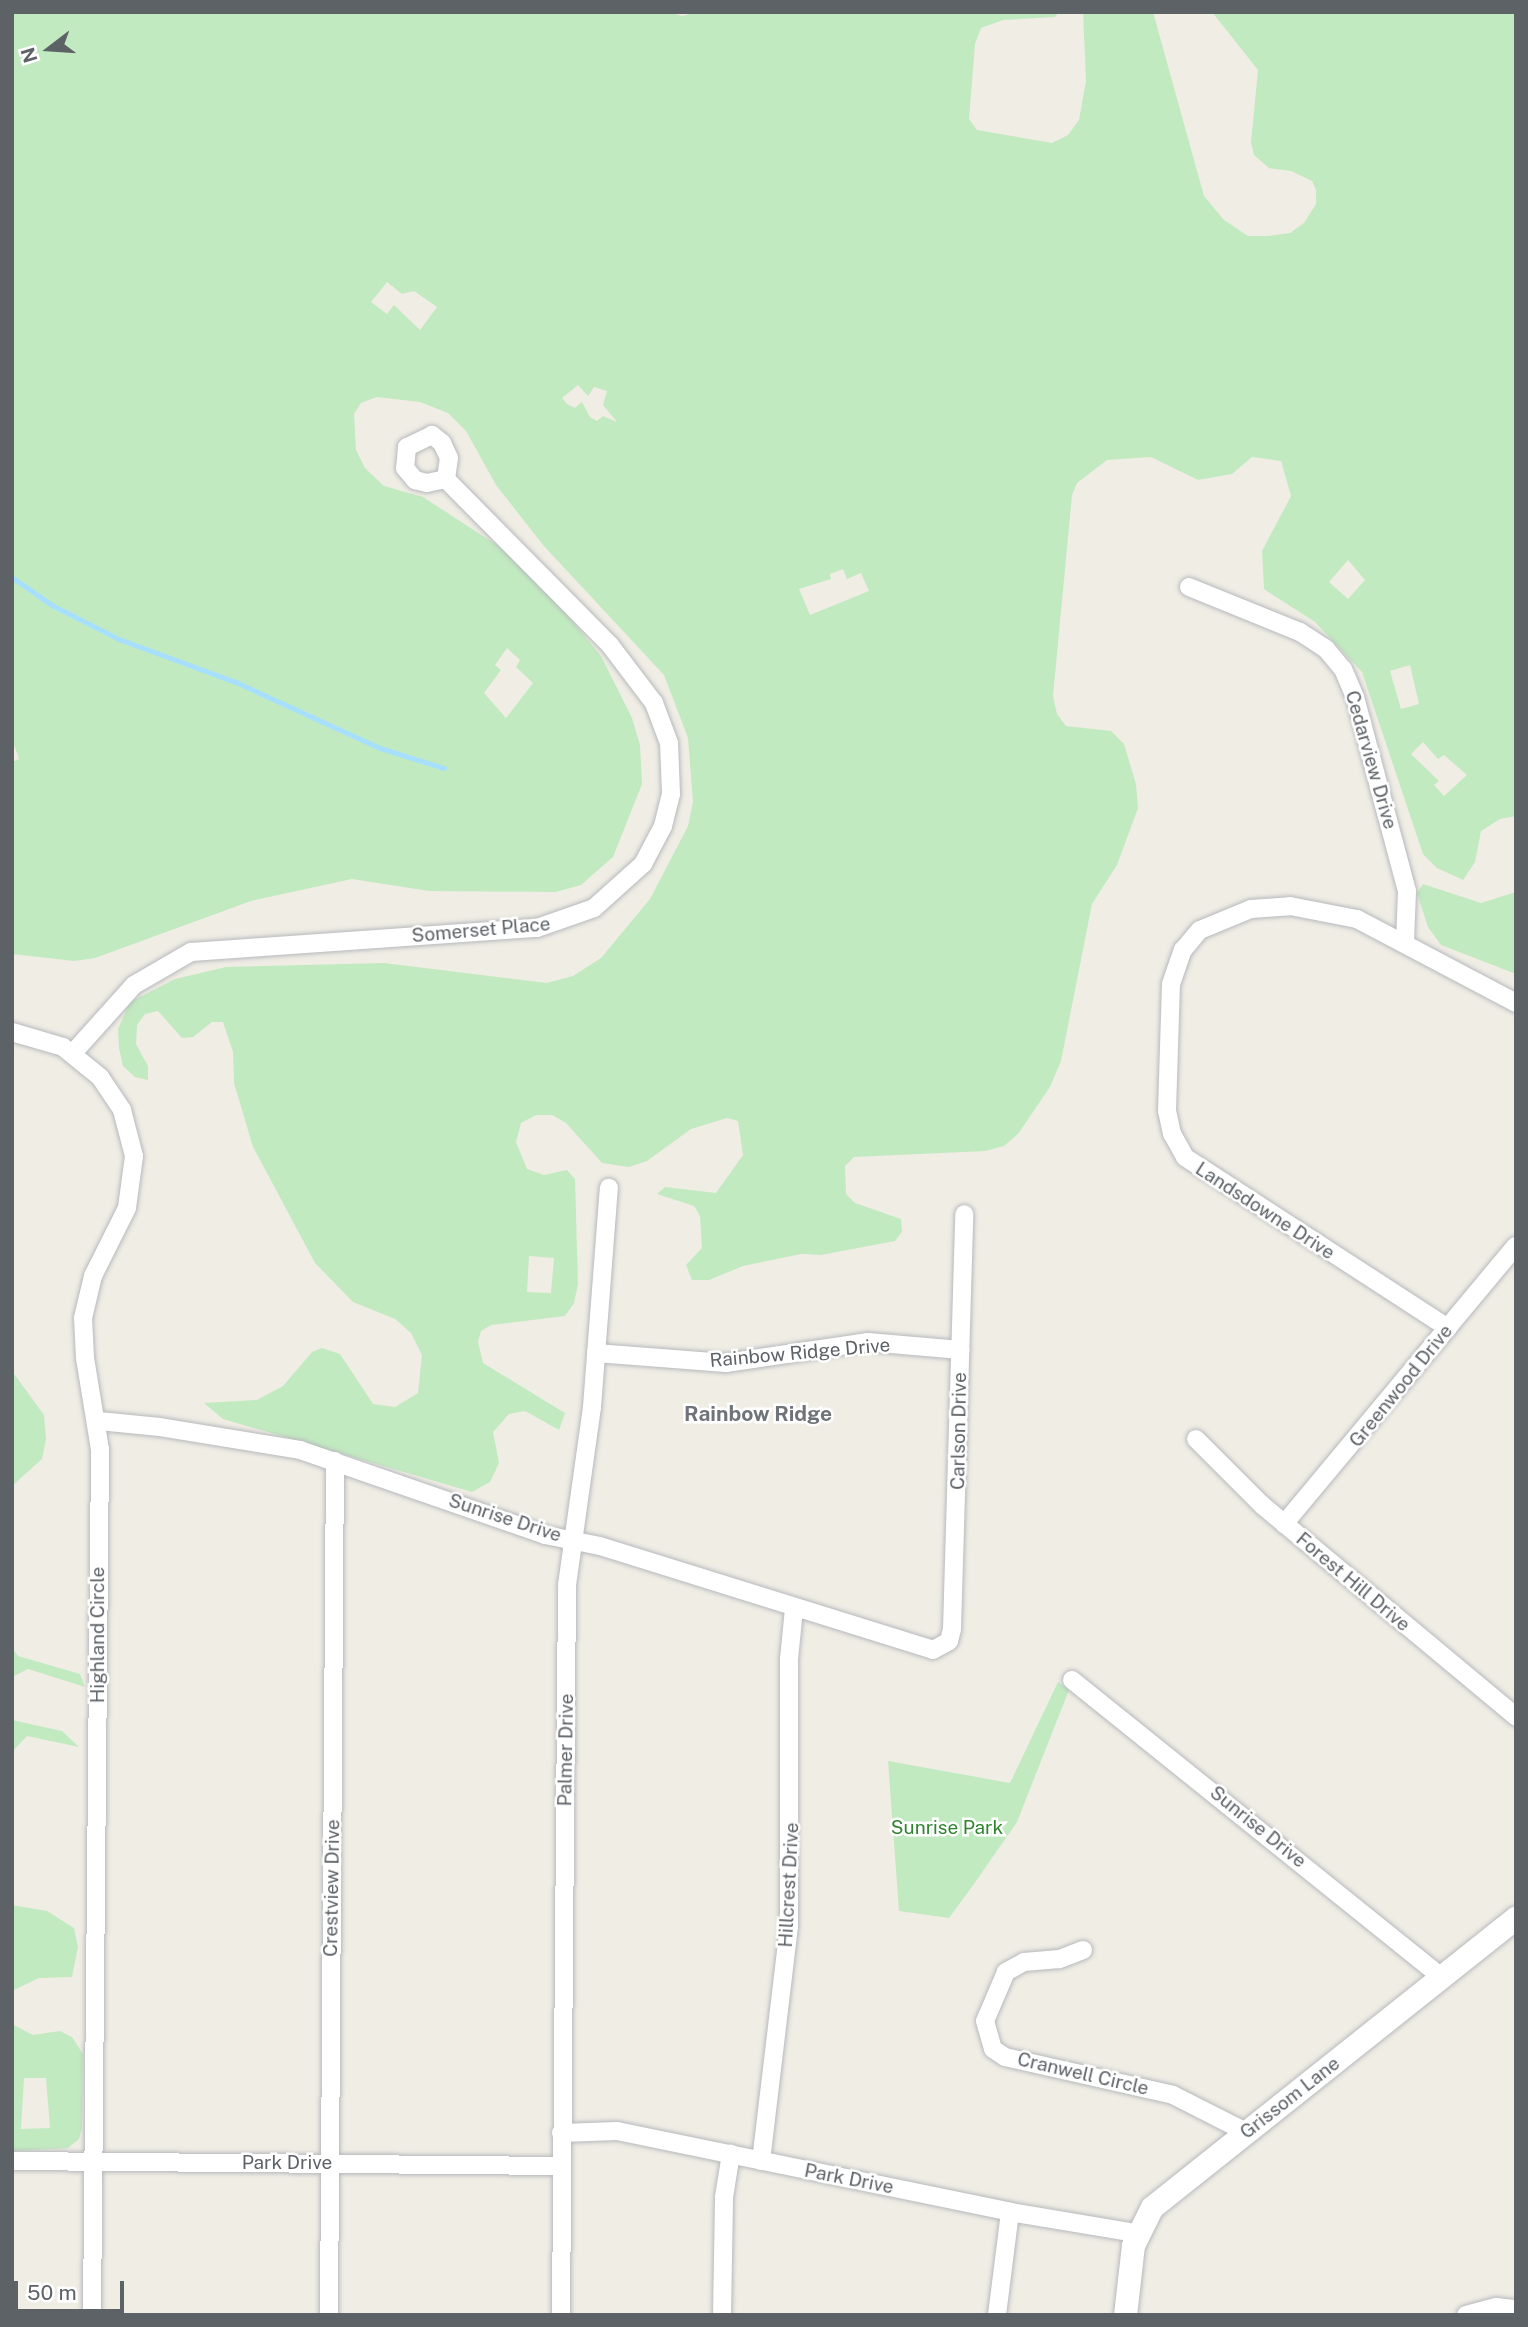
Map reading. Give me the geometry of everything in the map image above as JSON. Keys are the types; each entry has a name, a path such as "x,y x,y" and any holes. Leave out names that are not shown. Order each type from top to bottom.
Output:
{"street":[{"name":"Somerset Place","path":"73,1054 134,985 191,952 537,928 594,908 643,864 663,826 671,794 668,743 654,703 610,645 446,480"},
{"name":"Cedarview Drive","path":"1189,587 1300,632 1326,649 1343,669 1355,697 1407,891 1405,943"},
{"name":"Landsdowne Drive","path":"1405,943 1357,919 1290,906 1251,909 1200,930 1183,950 1171,984 1167,1111 1177,1146 1198,1169 1448,1328"},
{"path":"1405,943 1516,1003"},
{"name":"Highland Circle","path":"12,1032 43,1038 73,1054 100,1077 118,1103 134,1156 127,1208 93,1276 84,1310 85,1358 99,1421 92,2315"},
{"name":"Palmer Drive","path":"561,2315 561,2133 571,1540 586,1459 610,1188"},
{"name":"Carlson Drive","path":"945,1645 953,1617 964,1214"},
{"name":"Greenwood Drive","path":"1284,1524 1516,1246"},
{"name":"Rainbow Ridge Drive","path":"596,1353 726,1363 868,1342 961,1350"},
{"name":"Sunrise Drive","path":"99,1421 266,1444 335,1461 545,1535 571,1540 925,1650 945,1645"},
{"name":"Forest Hill Drive","path":"1196,1439 1284,1524 1516,1717"},
{"name":"Crestview Drive","path":"329,2315 335,1461"},
{"name":"Hillcrest Drive","path":"761,2161 789,1926 789,1659 794,1609"},
{"name":"Sunrise Drive","path":"1072,1680 1441,1977"},
{"name":"Grissom Lane","path":"1125,2315 1136,2233 1159,2201 1516,1917"},
{"name":"Cranwell Circle","path":"1083,1950 1059,1959 1024,1962 1006,1972 985,2021 993,2049 1005,2057 1173,2095 1246,2132"},
{"name":"Park Drive","path":"561,2133 617,2131 1010,2212 1136,2233"},
{"path":"722,2315 724,2197 730,2154"},
{"name":"Park Drive","path":"12,2161 561,2166"},
{"path":"997,2315 1010,2212"},
{"path":"1466,2315 1496,2307 1516,2309"}],"green space":[{"path":"12,12 671,12 682,16 698,12 1059,12 1055,17 1003,20 981,28 975,44 969,119 977,130 1052,143 1068,135 1079,120 1086,81 1083,12 1153,12 1204,196 1224,220 1248,236 1268,236 1290,233 1304,223 1316,204 1316,190 1312,181 1291,171 1269,168 1254,155 1251,143 1258,70 1212,12 1516,12 1516,816 1500,819 1481,831 1475,862 1463,880 1437,868 1423,854 1362,672 1315,622 1264,589 1262,551 1291,496 1281,461 1252,457 1232,474 1198,480 1151,457 1107,460 1077,483 1072,495 1053,696 1057,714 1066,726 1111,731 1124,744 1136,784 1138,808 1117,865 1092,904 1061,1061 1050,1087 1018,1134 1004,1146 985,1151 854,1157 845,1166 846,1194 855,1203 901,1219 902,1232 895,1241 821,1255 801,1254 743,1266 709,1280 692,1280 686,1265 702,1248 700,1216 694,1206 657,1194 665,1187 716,1193 743,1155 738,1121 727,1118 691,1129 647,1161 629,1167 602,1163 566,1123 552,1115 536,1115 521,1123 516,1142 527,1169 544,1175 567,1170 575,1179 578,1284 574,1303 565,1316 491,1325 481,1331 478,1342 483,1363 565,1413 559,1430 525,1411 509,1414 493,1432 499,1463 490,1482 472,1492 223,1419 204,1403 257,1400 283,1386 312,1352 322,1348 340,1354 373,1404 395,1407 418,1393 422,1355 411,1333 395,1319 353,1302 315,1263 253,1147 234,1083 233,1052 223,1022 212,1022 193,1037 182,1038 158,1011 145,1014 137,1025 136,1044 148,1066 148,1080 135,1077 123,1066 118,1029 130,1002 175,979 226,967 384,963 547,983 573,976 601,958 650,899 688,826 693,802 688,738 664,675 543,545 496,485 466,431 448,413 420,402 377,397 361,403 354,414 356,450 365,468 384,486 423,497 506,551 564,611 601,656 632,718 640,745 642,784 613,857 581,885 556,892 429,891 352,879 251,901 95,958 74,961 12,954 12,762 19,759 12,739","holes":["387,282 402,294 414,291 437,307 420,330 394,305 387,314 371,302","578,385 588,396 594,387 607,391 603,405 617,422 603,416 597,421 590,417 582,402 575,408 562,398","1348,560 1365,580 1348,599 1329,582","843,569 847,579 861,573 869,591 810,615 799,589 831,579 830,574","507,648 520,660 516,667 533,683 506,718 484,693 501,670 495,665","1410,665 1419,704 1401,709 1390,671","1423,742 1438,759 1444,755 1467,775 1444,796 1434,785 1439,781 1411,754","529,1256 554,1258 551,1293 527,1292"]},
{"path":"1423,884 1481,903 1516,892 1516,974 1441,945 1428,927 1417,893"},
{"path":"12,1371 44,1415 46,1439 42,1459 12,1486"},
{"path":"12,1648 18,1656 80,1674 85,1687 28,1669 12,1677"},
{"name":"Sunrise Park","path":"1058,1682 1069,1690 1017,1822 974,1884 949,1918 899,1911 888,1761 1010,1783"},
{"path":"12,1720 62,1731 79,1747 27,1736 12,1752"},
{"path":"12,1905 47,1911 74,1928 78,1947 72,1977 39,1978 12,1991"},
{"path":"12,2024 33,2035 60,2031 72,2037 83,2054 82,2128 79,2139 68,2148 12,2151","holes":["24,2078 46,2078 50,2128 21,2129"]}],"waterway":[{"path":"12,577 52,605 119,639 236,682 380,748 444,768"}],"district":[{"name":"Rainbow Ridge","path":"758,1414"}]}
